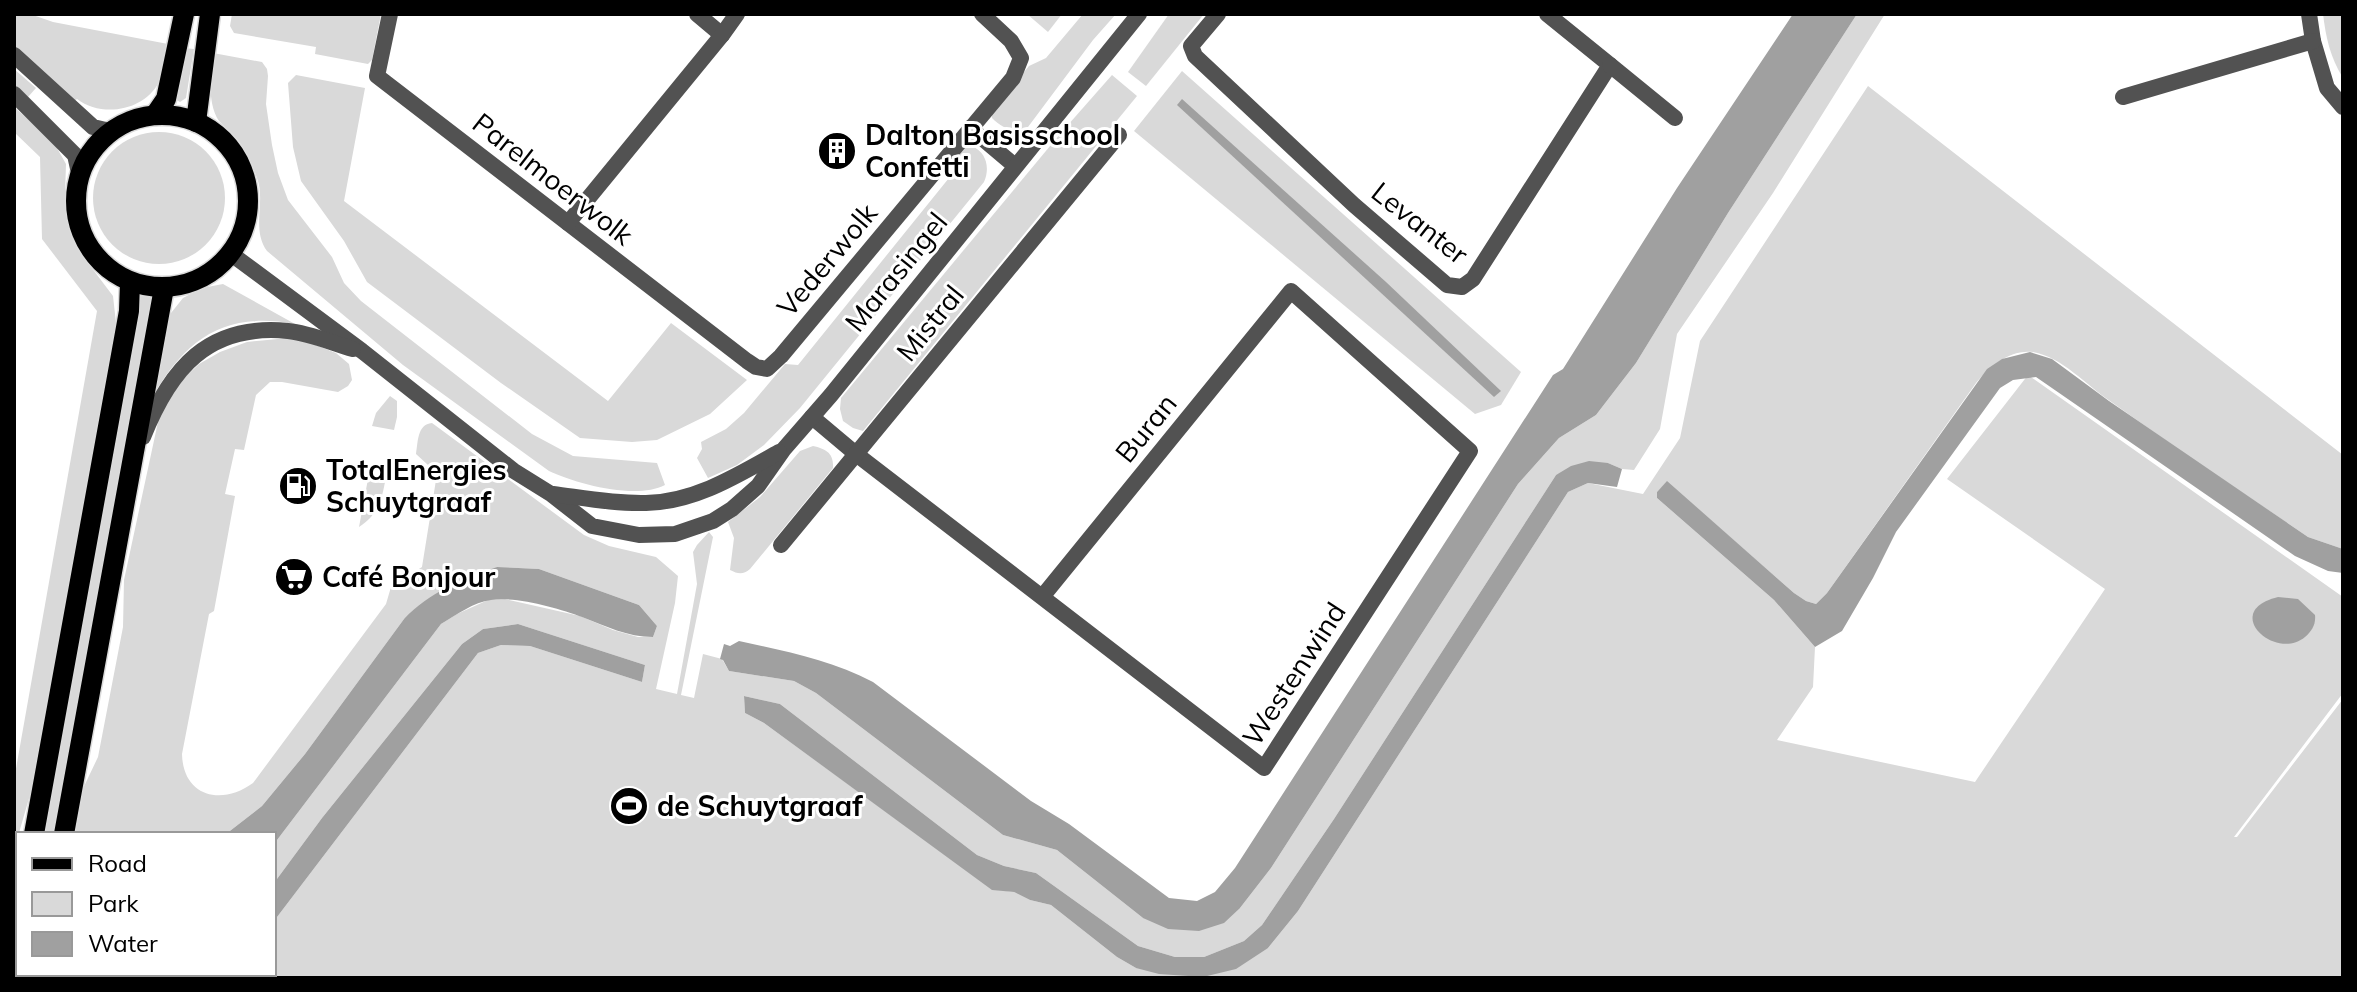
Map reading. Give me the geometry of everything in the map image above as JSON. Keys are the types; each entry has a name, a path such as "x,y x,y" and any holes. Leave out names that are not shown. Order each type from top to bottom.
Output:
{"main road":[{"path":"155,115 166,99 184,14"},
{"path":"196,122 210,14"},
{"path":"176,115 196,122 215,132 241,166 247,187 248,208 243,230 230,253 204,277 185,285 164,288 130,282 108,269 89,249 78,226 75,199 79,173 92,150 110,131 131,120 176,115"},
{"path":"34,832 129,311 130,282"},
{"path":"64,832 164,288"}],"street":[{"name":"Parelmoerwolk","path":"390,14 377,76 747,361"},
{"path":"697,14 722,35"},
{"path":"568,223 737,14"},
{"name":"Vederwolk","path":"747,361 767,369 781,356 1013,78 1021,58 1011,41 982,14"},
{"name":"Marasingel","path":"230,253 362,351 514,471 551,494 592,526 639,535 675,534 713,521 758,486 784,449 1139,14"},
{"name":"Levanter","path":"1218,14 1191,46 1195,56 1377,225 1447,285 1462,287 1473,279 1610,65"},
{"path":"1547,14 1675,118"},
{"path":"2309,14 2313,41 2327,88 2343,107"},
{"path":"2123,97 2313,41"},
{"path":"14,55 93,127 110,131"},
{"path":"14,94 75,155 79,173"},
{"path":"970,128 1015,166"},
{"name":"Mistral","path":"781,545 1119,135"},
{"name":"Westenwind","path":"812,417 1264,768 1470,451 1291,291"},
{"name":"Buran","path":"1042,597 1291,291"},
{"path":"134,459 160,398 184,365 209,344 254,331 290,331 362,351"},
{"name":"Marasingel","path":"551,494 648,503 669,500 720,485 784,449"}],"green space":[{"path":"14,14 30,14 53,22 168,44 161,78 143,100 122,108 98,108 77,99 73,102 14,47"},
{"path":"232,14 381,14 372,60 368,64 315,54 316,47 234,33 230,26"},
{"path":"1027,14 1062,14 1048,32"},
{"path":"1083,14 1116,14 1028,127 1013,130 996,122 991,112 1029,66 1046,58"},
{"path":"1169,14 1204,14 1146,86 1128,72"},
{"path":"1857,14 1885,14 1773,193 1677,334 1660,429 1634,470 1608,463 1556,475 1334,819 1262,925 1244,941 1204,957 1175,957 1138,946 1036,873 1004,866 977,855 780,704 744,696 745,713 764,723 992,889 1014,892 1051,905 1117,957 1136,968 1268,948 1298,911 1568,492 1588,483 1643,494 1680,438 1700,341 1868,86 2343,455 2343,549 2308,537 2054,360 2033,352 2016,353 1994,365 1976,383 1827,593 1816,604 1794,593 1667,482 1657,492 1657,498 1774,600 1815,647 1813,687 1777,740 1975,782 2105,589 1947,479 2028,375 2343,597 2343,693 2234,837 2343,699 2343,978 232,978 276,976 276,918 478,653 501,645 530,646 642,682 645,665 518,624 483,629 462,644 276,880 276,841 441,624 488,600 505,599 580,616 638,637 653,637 657,626 639,605 539,569 497,567 404,619 305,754 262,806 229,832 73,832 78,799 98,757 123,627 124,580 161,408 182,380 199,364 220,352 247,342 288,338 336,353 349,364 352,380 338,392 270,382 256,395 244,450 235,449 225,494 235,496 214,611 209,614 182,754 184,769 197,788 206,793 229,794 253,783 386,604 391,587 422,567 436,480 428,465 416,454 421,430 432,423 584,535 609,546 656,557 678,576 656,689 677,694 697,584 693,552 709,532 713,537 681,695 694,698 703,654 722,659 729,671 794,681 816,693 1003,835 1057,850 1143,918 1240,908 1271,868 1518,484 1559,438 1596,415 1636,363 1728,213"},
{"path":"2323,14 2343,14 2343,78 2329,47"},
{"path":"184,48 194,49 186,98 180,102 175,99"},
{"path":"213,53 262,62 267,69 266,104 272,145 288,200 332,257 344,283 361,301 532,434 573,456 657,463 665,485 623,491 575,481 549,471 403,365 267,251 260,234 260,196 255,173 237,139 215,114 210,78"},
{"path":"14,69 36,88 28,97 14,84"},
{"path":"1182,71 1521,372 1501,405 1475,414 1134,131"},
{"path":"296,75 365,88 344,201 608,401 671,323 747,380 710,414 657,440 632,442 580,438 367,282 344,241 301,181 293,147 288,83"},
{"path":"1112,75 1137,96 863,431 843,421 841,398"},
{"path":"14,107 53,141 66,164 65,194 70,232 113,296 116,323 32,788 19,832 16,832 14,850 14,780 97,311 42,239 40,157 14,132"},
{"path":"159,132 184,137 205,152 220,173 225,198 220,223 205,244 184,259 159,264 134,259 113,244 98,223 93,198 98,173 113,152 134,137"},
{"path":"972,146 986,161 984,182 800,408 764,445 737,465 708,478 697,458 702,449 701,442 726,429 744,413 785,364 798,365 953,173 952,160 959,150"},
{"path":"223,284 295,324 247,322 209,334 178,360 151,399 167,318 183,298 202,288"},
{"path":"141,294 154,296 56,832 44,832"},
{"path":"390,396 397,401 394,430 372,426 376,413"},
{"path":"813,446 828,452 833,468 750,569 740,573 730,570 734,538 728,522 760,497 800,451"},
{"path":"368,479 385,482 377,508 359,527"},
{"path":"53,976 118,976 117,978"}],"water":[{"path":"1793,14 1857,14 1728,213 1636,363 1596,415 1559,438 1518,484 1271,868 1240,908 1224,923 1199,931 1168,929 1143,918 1057,850 1003,835 816,693 794,681 729,671 720,659 724,644 730,646 739,641 808,657 857,674 873,682 1031,801 1069,824 1169,898 1197,901 1215,892 1235,868 1553,375 1563,369 1677,188"},
{"path":"1182,99 1386,282 1501,391 1494,397 1177,105"},
{"path":"2030,352 2052,359 2308,537 2343,549 2343,573 2328,571 2295,556 2036,377 2013,380 2000,388 1896,532 1842,631 1815,647 1774,600 1657,498 1657,492 1667,481 1794,593 1816,604 1827,593 1987,369 2002,359"},
{"path":"1589,461 1608,463 1622,469 1617,487 1588,483 1568,492 1298,911 1268,948 1236,969 1203,977 1159,974 1136,968 1117,957 1051,905 1014,892 992,890 764,723 745,713 744,696 780,704 977,855 1004,866 1036,873 1138,946 1175,957 1204,957 1244,941 1262,925 1556,475 1571,466"},
{"path":"497,567 539,569 639,605 657,626 653,637 643,637 524,601 501,599 472,606 441,624 276,841 276,832 229,832 262,806 305,754 404,619 435,594"},
{"path":"2278,597 2298,599 2315,615 2310,632 2293,643 2268,639 2258,632 2253,622 2254,613 2261,604"},
{"path":"518,624 645,665 642,682 530,646 501,645 478,653 276,918 276,880 462,644 483,629"}],"place":[{"name":"Dalton Basisschool Confetti","path":"837,151"},
{"name":"TotalEnergies Schuytgraaf","path":"298,486"},
{"name":"Café Bonjour","path":"294,577"},
{"name":"de Schuytgraaf","path":"629,806"}]}
